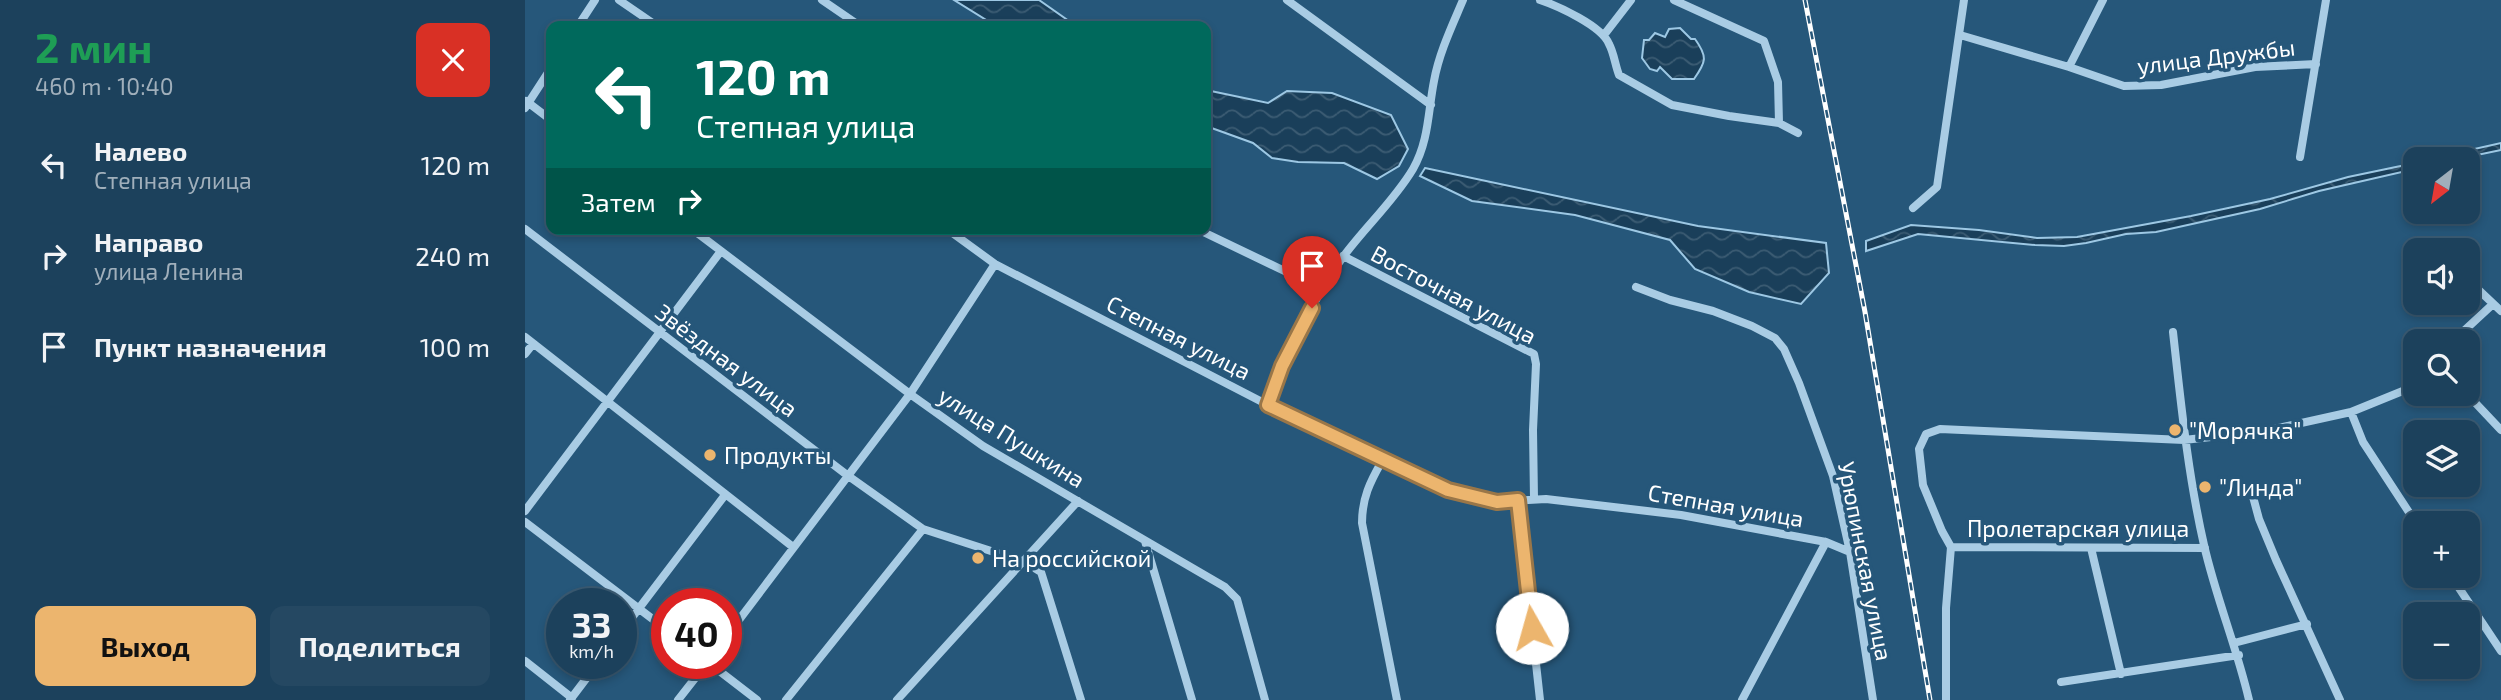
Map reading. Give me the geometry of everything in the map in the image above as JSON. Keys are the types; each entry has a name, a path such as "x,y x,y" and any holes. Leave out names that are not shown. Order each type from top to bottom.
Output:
{"street":[{"path":"581,21 595,0"},
{"path":"619,0 650,21"},
{"path":"822,0 853,21"},
{"path":"1287,0 1431,104"},
{"path":"1268,405 1282,366 1322,289 1343,256 1394,196 1413,169 1428,128 1434,79 1463,0"},
{"path":"1540,0 1561,7 1604,36 1619,75 1672,105 1779,123 1798,133"},
{"path":"1604,36 1631,0"},
{"path":"1674,0 1764,41 1778,82 1779,123"},
{"path":"1913,208 1937,187 1964,0"},
{"path":"2069,67 2103,0"},
{"path":"2300,157 2326,0"},
{"name":"улица Дружбы","path":"1960,35 2124,86 2161,85 2255,66 2316,64"},
{"path":"546,75 526,104 546,117"},
{"name":"Звёздная улица","path":"525,229 658,333 923,529 1025,562"},
{"name":"улица Пушкина","path":"700,235 983,446 1225,587 1237,599 1265,700"},
{"name":"Степная улица","path":"955,235 995,264 1268,405 1448,490 1497,502 1534,499 1681,514 1826,542 1850,552"},
{"path":"1210,235 1322,289"},
{"path":"525,510 721,251"},
{"name":"Восточная улица","path":"1343,256 1534,355 1534,499"},
{"path":"742,616 910,394 995,264"},
{"name":"Урюпинская улица","path":"1636,287 1752,326 1775,338 1784,349 1833,476 1850,552 1873,700"},
{"path":"2480,292 2501,311"},
{"path":"2466,329 2493,304"},
{"path":"2173,332 2184,440 2205,548 2249,700"},
{"path":"525,337 793,547"},
{"path":"525,354 533,344"},
{"path":"1946,700 1946,608 1951,547 1923,485 1919,449 1926,434 1940,429 2184,440 2265,431 2351,412 2403,391"},
{"path":"2478,406 2501,430"},
{"path":"2351,412 2363,442 2408,511"},
{"path":"1382,461 1366,488 1362,504 1362,523 1398,700"},
{"path":"2252,493 2263,529 2340,700"},
{"path":"637,611 725,495"},
{"path":"1518,500 1541,700"},
{"path":"897,700 1078,501"},
{"path":"525,522 651,617"},
{"path":"786,700 923,529"},
{"path":"1145,541 1192,700"},
{"path":"1742,700 1826,542"},
{"name":"Пролетарская улица","path":"1951,547 2205,548"},
{"path":"2091,548 2121,674"},
{"path":"1025,562 1041,572 1081,700"},
{"path":"2459,588 2501,651"},
{"path":"2234,643 2307,624"},
{"path":"2061,682 2238,655"},
{"path":"525,661 571,699 585,679"},
{"path":"678,700 695,679"},
{"path":"729,679 757,700"}],"water":[{"path":"954,0 1039,0 1069,21 988,21"},
{"path":"1680,28 1691,39 1695,39 1704,55 1703,64 1694,79 1672,79 1660,67 1657,71 1650,69 1642,58 1644,40 1649,40 1655,33 1665,37 1669,29"},
{"path":"1211,91 1268,103 1287,91 1332,93 1391,115 1408,149 1399,166 1377,179 1344,163 1298,162 1272,158 1253,143 1211,128"},
{"path":"2501,143 2501,150 2480,154 2480,148"},
{"path":"2403,166 2403,172 2319,191 2260,209 2156,232 2126,234 2064,246 1918,234 1866,251 1866,241 1911,225 2037,238 2077,237 2270,199 2348,177"},
{"path":"1425,168 1698,226 1826,243 1829,273 1801,304 1749,292 1695,269 1670,240 1575,215 1472,201 1420,176"}],"railway":[{"path":"1805,0 1865,312 1930,700"}],"place":[{"name":"\"Морячка\"","path":"2175,430"},
{"name":"Продукты","path":"710,455"},
{"name":"\"Линда\"","path":"2205,487"},
{"name":"На российской","path":"978,558"}],"route":[{"path":"1312,308 1282,366 1268,405 1448,490 1497,502 1518,500 1532,628"}]}
